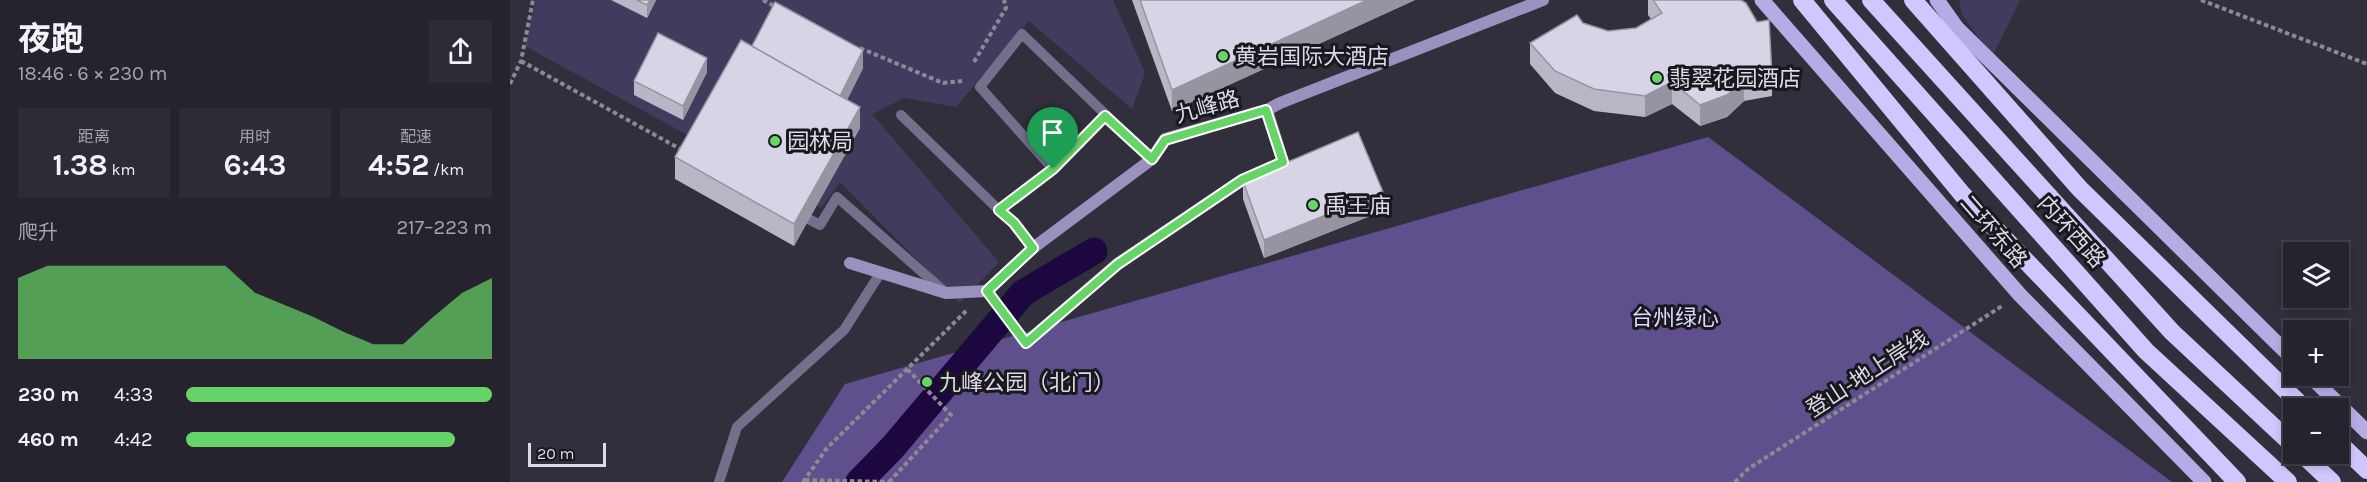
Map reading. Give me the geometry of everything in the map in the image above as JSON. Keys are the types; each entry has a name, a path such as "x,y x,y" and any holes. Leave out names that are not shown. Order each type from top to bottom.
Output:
{"highway":[{"path":"1802,0 1962,194 2237,482"},
{"name":"内环西路","path":"1833,0 2146,351 2288,482"},
{"name":"内环西路","path":"1871,0 2172,332 2283,436"},
{"path":"1913,0 2080,189 2294,398"},
{"path":"2349,453 2367,470"},
{"path":"2313,464 2332,482"}],"main road":[{"name":"二环东路","path":"1762,0 2020,295 2204,482"},
{"path":"1937,0 1957,28 2283,349"},
{"path":"2320,386 2367,432"}],"street":[{"name":"九峰路","path":"987,291 1033,248 1152,159 1165,140 1266,110 1543,0"},
{"path":"1026,343 1118,264 1242,180 1283,162 1266,110"},
{"path":"850,263 946,293 987,291"}],"lane":[{"path":"1947,0 1957,28"},
{"path":"1053,169 980,87 1022,34 1152,159"},
{"path":"901,115 1014,223 1033,248"},
{"path":"999,210 1053,169 1105,116"},
{"path":"789,208 820,225 837,197 946,293"},
{"path":"718,482 737,428 844,330 881,272"}],"path":[{"path":"510,84 520,61 533,0"},
{"path":"763,0 781,10"},
{"path":"973,63 1006,8 1004,0"},
{"path":"2201,0 2367,64"},
{"path":"850,44 943,83 962,82 967,73"},
{"path":"520,61 690,154"},
{"path":"804,481 827,448 987,291 1026,343"},
{"name":"登山-地上岸线","path":"1735,482 1748,469 2020,295"},
{"path":"804,481 889,482 951,415 907,369"}],"shaded area":[{"path":"536,0 1113,0 1145,73 1132,109 1029,21 956,107 904,98 872,114 999,262 960,303 840,182 821,208 525,46"},
{"path":"1959,0 2020,0 1992,57 1962,14"}],"green space":[{"name":"台州绿心","path":"1708,137 2172,482 782,482 845,384"}],"building":[{"path":"637,0 650,0 647,5"},
{"name":"黄岩国际大酒店","path":"1140,0 1367,0 1172,90"},
{"name":"翡翠花园酒店","path":"1653,0 1741,0 1746,3 1757,22 1769,20 1772,75 1744,79 1727,95 1700,105 1672,82 1645,96 1594,89 1555,71 1530,43 1577,15 1583,23 1608,31 1636,28 1662,13"},
{"path":"775,2 863,50 840,96 752,46"},
{"path":"658,33 707,58 683,106 634,81"},
{"name":"园林局","path":"741,40 860,107 794,224 675,157"},
{"name":"禹王庙","path":"1358,132 1383,192 1264,240 1243,181"}],"waterway":[{"path":"859,482 893,447 1023,293 1094,251"}],"place":[{"name":"黄岩国际大酒店","path":"1223,56"},
{"name":"翡翠花园酒店","path":"1657,78"},
{"name":"园林局","path":"775,141"},
{"name":"禹王庙","path":"1313,205"},
{"name":"九峰公园（北门）","path":"927,382"}],"route":[{"path":"1266,110 1283,162 1242,180 1118,264 1026,343 987,291 1033,248 1014,223 999,210 1053,169 1105,116 1152,159 1165,140 1266,110"}]}
